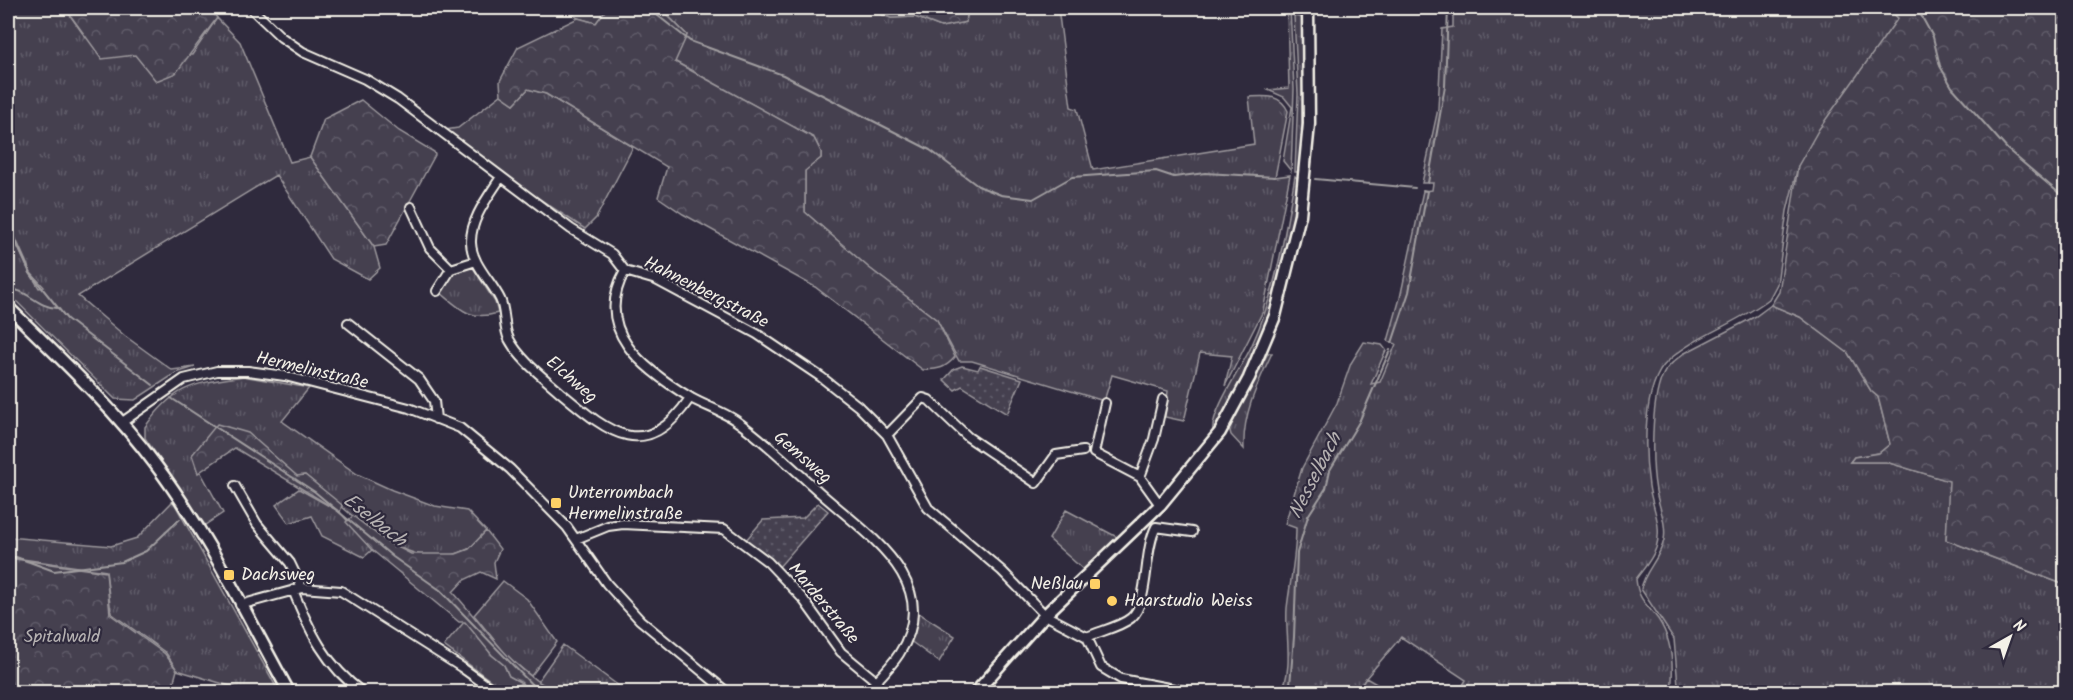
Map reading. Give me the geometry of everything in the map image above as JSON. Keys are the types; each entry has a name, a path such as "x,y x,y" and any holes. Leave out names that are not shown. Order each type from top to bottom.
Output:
{"main road":[{"path":"976,693 1045,615 1160,505 1222,427 1249,378 1275,316 1293,251 1300,215 1309,124 1308,8"},
{"path":"8,308 71,368 155,464 193,522 290,693"}],"street":[{"name":"Hahnenbergstraße","path":"252,8 288,42 303,52 365,78 391,94 571,229 612,254 626,271 656,280 757,334 821,377 858,406 887,435 928,508 1002,571 1045,615 1087,637"},
{"name":"Elchweg","path":"501,177 475,223 471,243 476,261 501,301 508,338 521,355 602,426 617,434 644,435 666,426 690,398"},
{"path":"411,207 430,248 451,269"},
{"path":"437,291 451,269 476,261"},
{"name":"Gemsweg","path":"626,271 618,285 614,304 619,335 628,348 649,368 690,398 736,420 873,539 902,570 912,595 910,629 899,654 866,693"},
{"name":"Hermelinstraße","path":"348,323 419,379 434,401 436,419"},
{"name":"Hermelinstraße","path":"121,423 184,379 217,371 248,371 285,376 409,408 460,428 510,469 576,539 607,584 640,620 727,693"},
{"path":"887,435 923,398 929,400 968,437 1036,483 1056,455 1083,451"},
{"path":"1140,477 1154,439 1163,399"},
{"path":"1105,403 1094,453 1140,477 1160,505"},
{"path":"234,486 257,524 291,563 302,588"},
{"name":"Marderstraße","path":"576,539 608,526 623,524 724,529 768,562 803,599 841,652 876,681"},
{"path":"1190,693 1121,679 1101,667 1087,637 1129,619 1138,610 1148,541 1156,527 1192,532"},
{"path":"240,605 302,588 327,588 357,599 496,693"},
{"path":"293,590 316,642 346,681 362,693"}],"green space":[{"path":"8,8 65,8 83,34 135,54 192,55 217,18 240,42 290,162 310,157 374,247 380,268 368,279 331,259 276,175 78,296 125,336 172,370 195,367 176,373 135,400 115,399 8,293 8,225 30,273 39,288 44,287 31,273 8,221"},
{"path":"65,8 210,8 217,18 176,73 156,81 135,55 102,59"},
{"path":"565,8 607,8 596,23 578,18"},
{"path":"607,8 660,8 687,35 675,62 814,138 821,152 821,158 805,171 805,212 868,267 937,320 955,357 948,364 941,368 923,370 815,287 683,214 658,197 667,167 546,94 528,89 514,104 501,95 500,81 518,47 578,18 596,23"},
{"path":"660,8 865,8 891,18 915,17 941,27 966,22 968,8 1058,8 1071,107 1077,109 1093,170 1254,144 1249,97 1272,97 1281,101 1288,111 1275,177 1290,175 1263,311 1225,386 1232,356 1200,353 1184,421 1165,417 1168,391 1112,375 1104,401 972,361 959,361 937,320 868,267 805,212 805,170 821,158 821,152 814,138 674,61 687,35"},
{"path":"865,8 968,8 966,22 941,27 915,17 891,18"},
{"path":"1287,8 1290,8 1294,89 1291,171 1283,161 1292,107 1284,97 1268,90 1289,88"},
{"path":"1453,8 1888,8 1898,18 1798,166 1787,211 1777,284 1769,299 1678,353 1667,362 1653,387 1647,421 1646,456 1649,486 1658,524 1658,540 1652,556 1636,579 1641,597 1658,619 1667,636 1672,664 1671,692 1459,692 1466,680 1401,637 1357,692 1281,692 1288,662 1287,608 1296,528 1285,524 1302,468 1337,403 1351,363 1364,342 1382,345 1386,350 1371,384 1380,382 1396,344 1388,341 1400,298 1423,191 1432,190 1433,183 1422,183 1438,109 1442,29 1453,27"},
{"path":"1888,8 2065,8 2065,585 1946,540 1949,481 1886,462 1850,462 1854,457 1879,453 1890,444 1878,397 1871,391 1848,353 1800,317 1771,305 1779,292 1798,166 1819,129 1898,18"},
{"path":"1294,16 1304,18 1301,170 1298,172 1295,172 1298,94"},
{"path":"528,89 546,94 633,147 596,218 585,229 503,175 445,130 458,128 501,95 514,104"},
{"path":"361,100 399,131 434,152 435,155 386,245 374,247 310,157 324,119"},
{"path":"1295,176 1299,180 1287,248 1270,310 1246,369 1213,431 1217,413 1251,347 1267,306 1279,263"},
{"path":"472,266 495,302 498,313 473,315 460,309 440,292 455,272"},
{"path":"1771,305 1800,317 1848,353 1871,391 1878,397 1890,444 1879,453 1854,457 1850,462 1886,462 1950,481 1946,540 2065,585 2065,692 1676,692 1678,685 1674,639 1641,589 1645,576 1662,547 1665,534 1653,465 1654,417 1658,388 1666,370 1683,354 1756,316"},
{"path":"1268,353 1272,353 1248,412 1244,449 1231,435 1229,427"},
{"path":"962,366 978,370 980,366 1022,379 1007,414 962,386 955,390 944,380 954,369"},
{"path":"243,376 309,388 282,421 357,474 435,506 467,511 486,531 469,549 444,556 421,555 400,548 359,521 305,475 297,476 248,434 200,471 223,513 205,525 145,438 145,427 166,402 187,388 211,381"},
{"path":"217,424 248,433 297,476 305,475 342,505 340,512 235,448 198,473 192,455"},
{"path":"299,489 340,512 372,550 364,557 322,536 312,516 289,523 276,505"},
{"path":"173,501 279,692 250,692 177,670 166,653 111,613 106,571 8,557 8,537 111,546 137,538"},
{"path":"818,503 828,511 778,568 746,540 763,520 803,518"},
{"path":"1066,510 1117,537 1085,571 1049,539"},
{"path":"353,516 386,541 411,554 456,554 469,549 486,531 500,549 494,562 496,579 481,572 464,580 453,592 514,662 528,674 558,692 527,692 522,683 509,676 504,665 492,655 465,622 459,622 372,550 346,522"},
{"name":"Spitalwald","path":"8,558 106,572 110,614 165,654 177,670 171,692 8,692"},
{"path":"503,581 527,599 557,642 531,676 508,657 474,615"},
{"path":"914,610 955,636 939,662 909,640"},
{"path":"465,621 492,655 504,665 509,676 522,683 506,692 444,646"},
{"path":"563,645 627,692 558,692 537,682"},
{"path":"1366,678 1387,690 1386,692 1357,692"}],"waterway":[{"path":"648,8 690,41 783,75 930,150 978,186 1001,195 1033,199 1072,177 1156,171 1174,177 1205,173 1275,177"},
{"name":"Nesselbach","path":"1428,183 1445,86 1448,8"},
{"path":"1917,8 1933,37 1940,66 1952,87 2008,150 2066,199"},
{"path":"1315,179 1415,188"},
{"name":"Nesselbach","path":"1392,343 1409,292 1427,191 1423,190"},
{"name":"Eselbach","path":"8,225 30,273 67,319 153,385"},
{"path":"8,289 21,292 44,305 57,308"},
{"name":"Nesselbach","path":"1287,692 1290,685 1294,637 1297,553 1308,516 1326,488 1330,470 1359,422 1390,350"},
{"name":"Eselbach","path":"171,398 315,492 393,557 440,590 539,692"},
{"path":"8,557 16,557 54,571 122,562 146,551 180,519"}],"place":[{"name":"Unterrombach Hermelinstraße","path":"556,503"},
{"name":"Dachsweg","path":"229,575"},
{"name":"Neßlau","path":"1095,584"},
{"name":"Haarstudio Weiss","path":"1112,601"}]}
